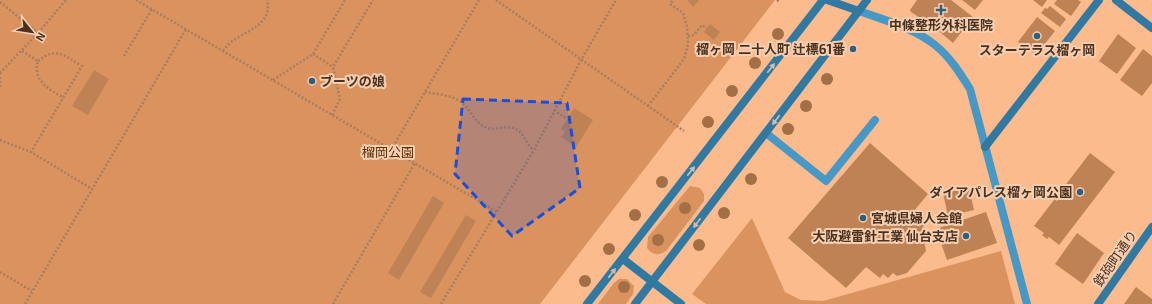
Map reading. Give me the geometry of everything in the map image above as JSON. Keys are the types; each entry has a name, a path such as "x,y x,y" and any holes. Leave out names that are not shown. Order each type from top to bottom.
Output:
{"street":[{"path":"588,304 823,0"},
{"path":"827,0 915,33 935,45 954,64 970,89 1005,215 1027,304"},
{"path":"635,304 867,0"},
{"path":"985,147 1099,0"},
{"path":"1116,0 1152,28"},
{"path":"766,133 826,181 875,120"},
{"name":"鉄砲町通り","path":"1098,304 1152,227"},
{"path":"623,259 681,304"}],"path":[{"path":"0,87 0,72 22,51 66,0"},
{"path":"137,0 496,211"},
{"path":"223,50 227,44 263,22 267,13 267,0"},
{"path":"274,80 313,54 345,0"},
{"path":"332,115 340,99 333,67 373,0"},
{"path":"391,150 478,0"},
{"path":"496,0 684,131"},
{"path":"441,304 534,150 581,60 616,0"},
{"path":"648,106 684,59 688,44 688,36 683,14 670,4 673,0"},
{"path":"0,2 38,33"},
{"path":"124,56 152,9"},
{"path":"688,36 694,35 702,24 707,28"},
{"path":"25,304 186,29"},
{"path":"22,51 38,62"},
{"path":"31,152 64,98 82,66 57,53 48,54 38,62 36,69 40,82 64,98"},
{"path":"313,54 333,67"},
{"path":"425,92 452,97 462,102 478,123 488,128 509,126 520,132 530,147 534,150"},
{"path":"554,110 567,119"},
{"path":"0,140 31,152 92,189"},
{"path":"332,304 414,163"},
{"path":"0,272 32,291"}],"highlighted area":[{"path":"463,99 567,103 580,188 512,236 455,174"}],"green space":[{"name":"榴岡公園","path":"0,0 775,0 540,304 0,304"},
{"path":"690,186 700,188 704,194 704,201 666,251 658,254 651,252 647,248 648,237"},
{"path":"752,218 785,292 801,300 823,301 1001,251 1015,304 706,304 692,294"},
{"path":"619,279 627,279 634,286 633,294 626,304 598,304 614,283"}],"building":[{"path":"687,0 699,0 693,7"},
{"path":"917,0 951,0 973,17 953,43 934,27 911,12 910,10"},
{"path":"962,0 983,0 975,10"},
{"path":"1033,0 1047,0 1042,7"},
{"path":"1057,0 1078,0 1081,2 1071,16 1054,4"},
{"path":"1050,6 1066,19 1060,27 1041,13 1045,8 1047,9"},
{"name":"スターテラス榴ヶ岡","path":"1037,17 1055,31 1036,55 1018,42"},
{"path":"710,24 720,32 714,40 704,32"},
{"path":"1118,34 1136,48 1117,74 1099,61"},
{"path":"1143,49 1152,56 1152,83 1142,96 1120,80"},
{"path":"94,70 109,79 88,115 72,106"},
{"path":"574,108 593,120 576,147 561,137 565,132 561,129"},
{"name":"宮城県婦人会館","path":"870,143 928,194 913,212 927,223 922,228 926,251 907,273 897,276 893,273 888,278 883,274 880,278 866,267 846,288 788,238"},
{"name":"ダイアパレス榴ヶ岡公園","path":"1090,153 1115,172 1059,245 1049,237 1047,239 1042,235 1044,233 1034,226"},
{"path":"969,188 974,210 948,216 943,193"},
{"path":"433,196 444,203 399,280 388,273"},
{"path":"986,212 997,243 947,260 936,229"},
{"path":"466,215 476,221 431,298 420,292"},
{"path":"1077,233 1104,253 1083,284 1055,264"},
{"path":"1136,287 1152,299 1152,304 1124,304"}],"place":[{"name":"中條整形外科医院","path":"941,10"},
{"name":"スターテラス榴ヶ岡","path":"1037,36"},
{"name":"榴ヶ岡 二十人町 辻標61番","path":"853,49"},
{"name":"ブーツの娘","path":"312,81"},
{"name":"ダイアパレス榴ヶ岡公園","path":"1080,192"},
{"name":"宮城県婦人会館","path":"863,218"},
{"name":"大阪避雷針工業 仙台支店","path":"966,236"}]}
